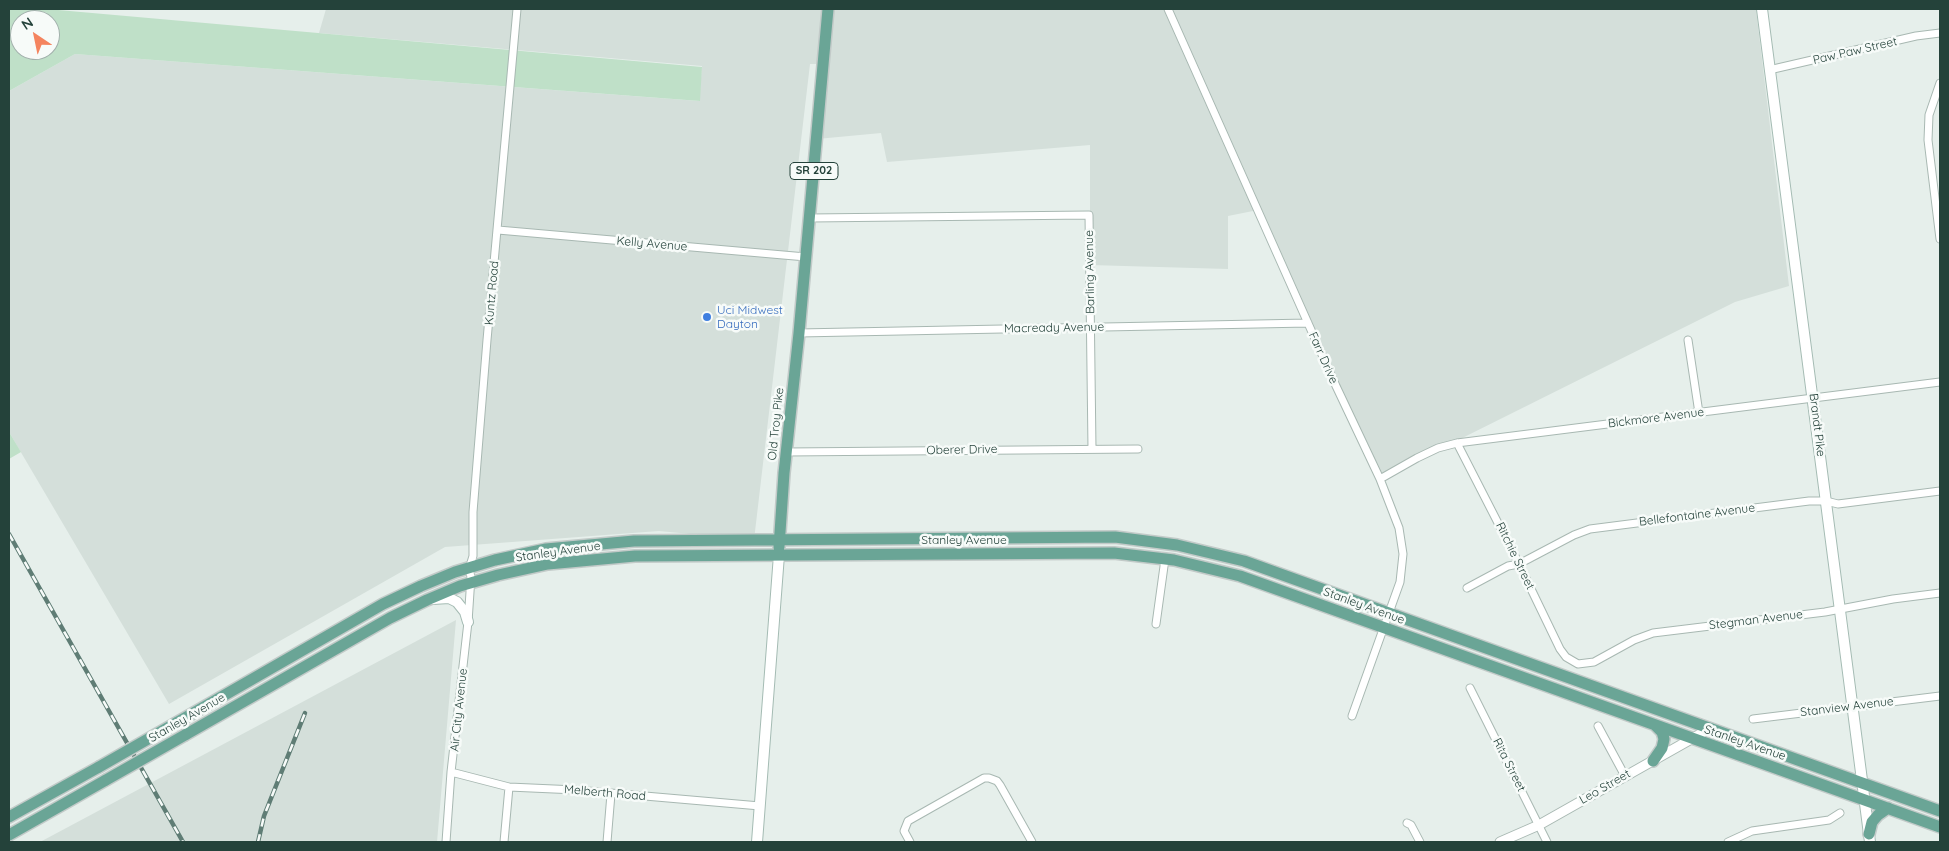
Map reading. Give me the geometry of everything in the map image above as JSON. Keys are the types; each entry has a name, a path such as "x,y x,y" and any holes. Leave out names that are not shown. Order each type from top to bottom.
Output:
{"main road":[{"name":"Old Troy Pike","path":"757,842 787,452 828,9"},
{"name":"Brandt Pike","path":"1762,9 1869,838"},
{"name":"Stanley Avenue","path":"9,835 390,618 470,577 494,560 546,549 617,542 1115,537 1177,545 1244,561 1940,811"},
{"name":"Stanley Avenue","path":"9,817 383,604 455,572 470,577 498,575 548,564 635,556 1058,552 1114,553 1165,559 1240,576 1940,827"},
{"path":"427,600 449,598 457,602 465,612 468,622"},
{"path":"1653,761 1662,748 1664,739 1662,732 1654,725"},
{"path":"1869,838 1872,822 1888,808"}],"street":[{"name":"Kuntz Road","path":"470,577 473,556 473,512 517,9"},
{"name":"Farr Drive","path":"1168,9 1380,479 1395,515 1402,541 1403,554 1400,582 1352,716"},
{"name":"Paw Paw Street","path":"1770,70 1916,36 1940,33"},
{"path":"1940,82 1929,115 1928,140 1940,239"},
{"name":"Barling Avenue","path":"810,218 1089,214 1092,449"},
{"name":"Kelly Avenue","path":"498,230 806,257"},
{"name":"Macready Avenue","path":"799,333 1308,323"},
{"path":"1688,340 1699,413"},
{"name":"Bickmore Avenue","path":"1380,479 1438,448 1458,443 1940,382"},
{"name":"Ritchie Street","path":"1458,443 1560,649 1566,658 1578,664"},
{"name":"Oberer Drive","path":"787,452 1138,449"},
{"name":"Bellefontaine Avenue","path":"1468,588 1508,566 1519,564 1574,535 1590,529 1800,502 1826,501 1838,504 1940,491"},
{"path":"1156,624 1165,559"},
{"name":"Air City Avenue","path":"446,842 451,772 468,622 470,577"},
{"name":"Stegman Avenue","path":"1578,664 1594,662 1634,640 1653,633 1825,612 1839,608 1940,593"},
{"name":"Rita Street","path":"1470,688 1547,842"},
{"name":"Stanview Avenue","path":"1753,719 1940,696"},
{"path":"1598,726 1625,776"},
{"name":"Leo Street","path":"1500,842 1511,840 1539,825 1709,729"},
{"name":"Melberth Road","path":"451,772 509,786 760,806"},
{"path":"910,842 904,831 908,821 984,778 993,779 1000,785 1032,842"},
{"path":"504,842 509,786"},
{"path":"607,842 611,794"},
{"path":"1728,842 1752,830 1830,820 1840,813"},
{"path":"1407,823 1411,825 1420,842"}],"shaded area":[{"path":"326,9 1756,9 1789,286 1735,302 1380,479 1258,210 1228,216 1228,269 1090,265 1090,145 887,162 881,133 817,139 823,64 810,64 754,540 659,531 445,547 169,704 9,432 9,91 75,54 699,101 702,66 319,33"},
{"path":"456,620 437,842 40,842"}],"green space":[{"path":"9,9 58,10 10,10 10,60 60,60 60,10 702,67 700,101 75,54 9,91"},
{"path":"9,432 21,452 9,459"}],"railway":[{"path":"9,534 183,842"},
{"path":"258,842 264,816 305,713"}],"place":[{"name":"Uci Midwest Dayton","path":"707,317"}]}
